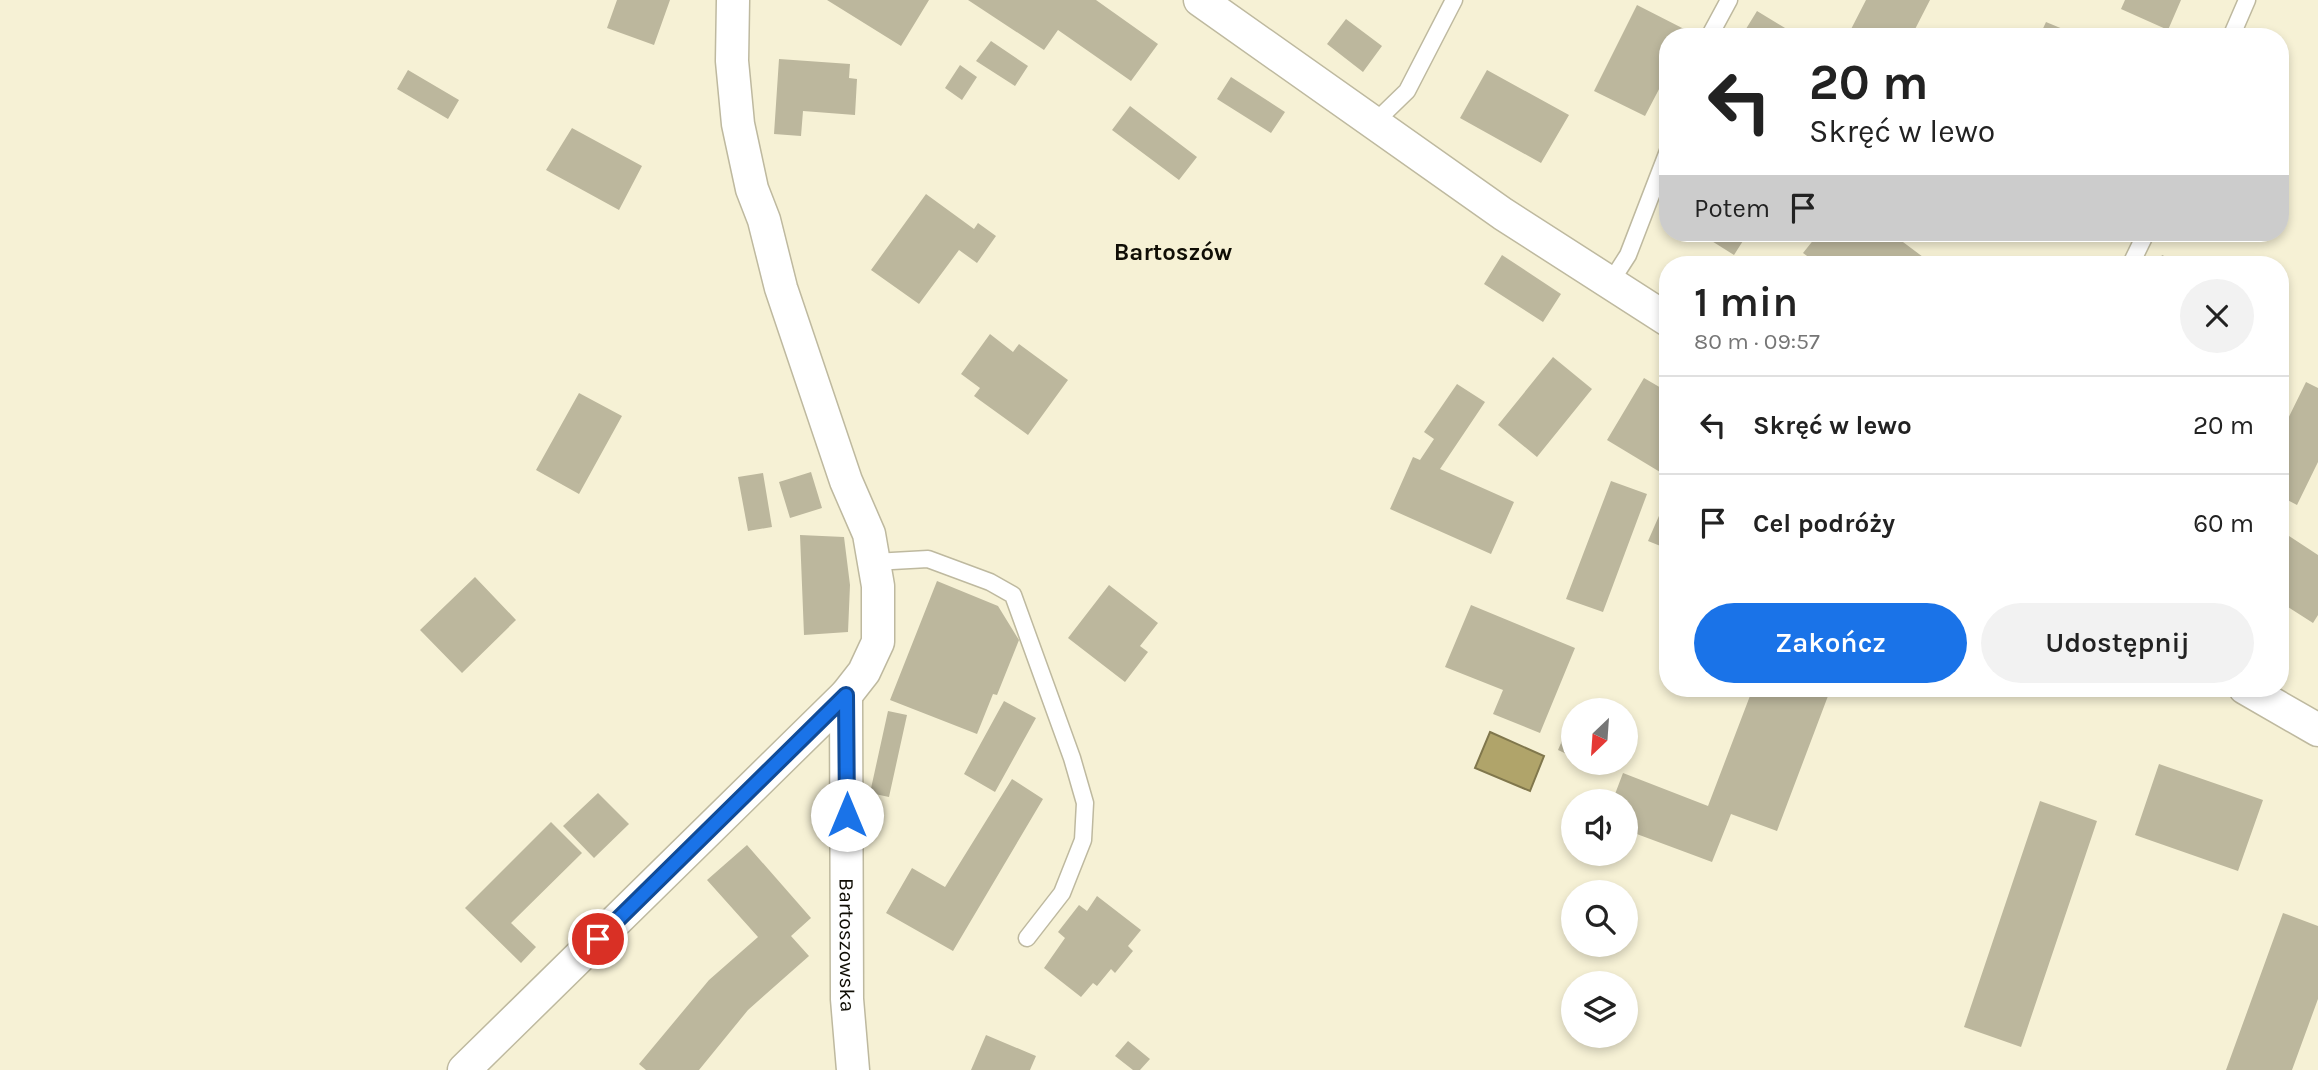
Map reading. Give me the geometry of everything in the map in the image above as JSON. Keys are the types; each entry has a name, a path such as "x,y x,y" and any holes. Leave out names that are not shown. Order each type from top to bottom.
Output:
{"street":[{"path":"464,1070 846,695 864,672 878,642 878,586 869,534 846,481 781,288 764,220 752,189 738,124 732,61 733,0"},
{"path":"1199,0 1503,214 1659,314"},
{"name":"Bartoszowska","path":"846,695 847,999 853,1070"},
{"path":"2261,697 2318,730"}],"lane":[{"path":"1374,123 1407,91 1454,0"},
{"path":"1714,28 1728,0"},
{"path":"2235,28 2247,0"},
{"path":"1610,284 1628,255 1659,174"},
{"path":"874,562 928,559 990,582 1013,595 1072,758 1085,803 1083,840 1062,893 1027,938"}],"shaded area":[{"path":"1490,732 1544,756 1530,791 1475,768"}],"building":[{"path":"617,0 670,0 654,45 607,28"},
{"path":"827,0 929,0 901,46"},
{"path":"968,0 1096,0 1158,44 1131,81 1058,30 1044,50"},
{"path":"1866,0 1930,0 1916,28 1852,28"},
{"path":"2125,0 2181,0 2169,28 2121,9"},
{"path":"1637,5 1682,28 1659,28 1659,89 1645,116 1594,91"},
{"path":"1757,11 1785,28 1747,28"},
{"path":"1346,19 1382,46 1363,72 1327,44"},
{"path":"2046,22 2060,28 2043,28"},
{"path":"991,41 1028,66 1015,86 976,61"},
{"path":"779,59 850,64 849,78 857,79 855,115 803,111 801,136 774,134"},
{"path":"960,65 977,77 962,100 945,88"},
{"path":"408,70 459,100 448,119 397,89"},
{"path":"1487,70 1569,115 1541,163 1460,118"},
{"path":"1231,77 1285,112 1271,133 1217,99"},
{"path":"1130,106 1197,157 1179,180 1112,130"},
{"path":"572,128 642,166 619,210 546,170"},
{"path":"926,194 974,229 978,223 996,236 977,263 959,250 919,304 871,270"},
{"path":"1713,242 1742,242 1734,255"},
{"path":"1812,242 1903,242 1922,256 1807,256 1803,253"},
{"path":"1502,255 1561,294 1543,322 1484,284"},
{"path":"990,334 1013,352 1019,344 1068,380 1028,435 974,396 980,388 961,374"},
{"path":"1553,357 1592,389 1537,457 1498,425"},
{"path":"1644,378 1659,387 1659,471 1607,440"},
{"path":"2306,382 2318,388 2318,462 2297,505 2289,501 2289,417"},
{"path":"1457,384 1485,402 1440,469 1514,502 1491,554 1390,509 1413,457 1420,460 1434,439 1424,432"},
{"path":"579,393 622,416 579,494 536,470"},
{"path":"811,472 822,508 790,518 779,482"},
{"path":"763,473 772,527 748,531 738,477"},
{"path":"1611,481 1647,494 1603,612 1566,599"},
{"path":"1659,516 1659,545 1648,541"},
{"path":"800,535 844,537 850,585 848,632 804,635"},
{"path":"2289,536 2318,555 2318,615 2313,623 2289,608"},
{"path":"475,577 516,620 462,673 420,630"},
{"path":"937,581 998,606 1019,640 997,695 993,694 977,734 890,700"},
{"path":"1109,585 1158,623 1140,646 1148,652 1125,682 1068,638"},
{"path":"1471,605 1575,648 1540,733 1493,714 1503,690 1445,667"},
{"path":"1750,697 1828,697 1777,831 1731,814 1712,862 1638,834 1638,789 1617,789 1622,775 1708,806"},
{"path":"1004,701 1036,718 995,792 964,774"},
{"path":"888,711 907,715 889,797 870,793"},
{"path":"2159,764 2263,800 2238,871 2135,835"},
{"path":"1012,779 1043,799 953,951 886,913 912,868 945,887"},
{"path":"598,793 629,824 594,858 563,826"},
{"path":"2040,801 2097,821 2021,1047 1964,1027"},
{"path":"551,822 582,853 511,923 536,947 521,963 465,908"},
{"path":"747,845 811,918 791,936 809,956 748,1010 699,1070 646,1070 639,1064 709,980 758,937 707,880"},
{"path":"1097,896 1141,930 1128,946 1133,951 1115,973 1111,969 1097,986 1093,983 1081,997 1044,968 1065,938 1058,932 1079,905 1087,911"},
{"path":"2283,913 2318,926 2318,999 2292,1070 2226,1070"},
{"path":"986,1035 1036,1056 1030,1070 971,1070"},
{"path":"1128,1041 1150,1059 1140,1070 1133,1070 1115,1056"}],"district":[{"name":"Bartoszów","path":"1173,252"}],"route":[{"path":"598,939 846,695 847,815"}]}
